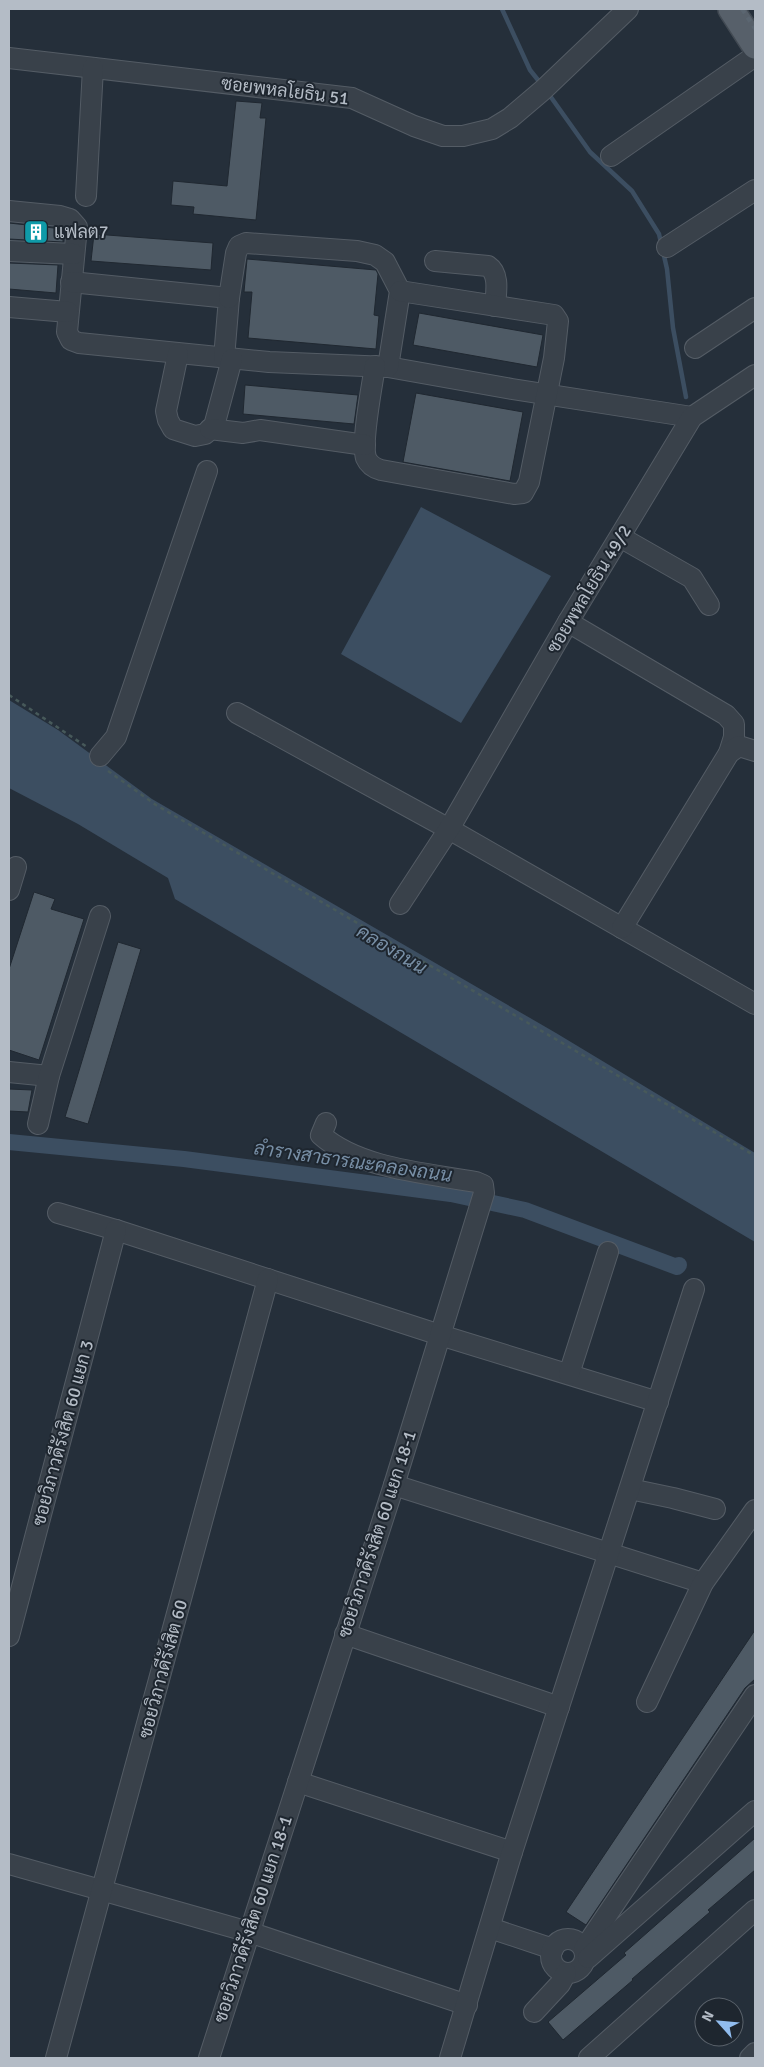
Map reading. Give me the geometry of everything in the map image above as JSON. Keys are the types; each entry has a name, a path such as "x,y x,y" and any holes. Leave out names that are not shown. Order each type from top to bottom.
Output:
{"main road":[{"path":"731,9 755,46"}],"street":[{"name":"ซอยพหลโยธิน 51","path":"9,58 92,73 352,98 414,126 443,136 463,136 492,129 510,118 628,9"},
{"path":"611,156 755,56"},
{"path":"51,75 92,73 86,196"},
{"path":"667,247 755,190"},
{"path":"9,211 60,216 70,219 77,227 66,332 71,340 79,343 228,359 382,367 692,417"},
{"path":"178,354 166,411 168,420 173,429 184,434 195,436 205,434 214,426 228,359 228,298 239,246 246,243 357,251 375,255 385,262 400,291 365,445 367,459 372,467 381,470 514,494 523,493 529,482 547,394 554,358 558,321 554,315 400,291"},
{"path":"9,251 74,254"},
{"path":"435,261 488,266 494,270 496,276 495,306"},
{"path":"71,282 228,298"},
{"path":"9,307 68,312"},
{"path":"694,348 755,308"},
{"name":"ซอยพหลโยธิน 49/2","path":"400,904 449,829 568,622 692,417 755,375"},
{"path":"210,430 243,433 260,430 365,445"},
{"path":"100,756 116,738 207,471"},
{"path":"620,536 692,578 709,605"},
{"path":"568,622 726,715 734,724 734,737 729,753 622,928"},
{"path":"237,713 449,829 755,1004"},
{"path":"729,753 739,746 755,751"},
{"path":"9,890 16,867"},
{"path":"38,1124 49,1076 100,916"},
{"path":"9,1072 49,1076"},
{"name":"ซอยวิภาวดีรังสิต 60 แยก 18-1","path":"209,2058 394,1485 482,1201 483,1186 476,1182 378,1164 354,1157 321,1135 326,1123"},
{"path":"58,1213 440,1335 658,1402"},
{"name":"ซอยวิภาวดีรังสิต 60 แยก 3","path":"9,1636 116,1230"},
{"path":"569,1374 608,1252"},
{"name":"ซอยวิภาวดีรังสิต 60","path":"56,2058 268,1279"},
{"path":"450,2058 512,1852 694,1289"},
{"path":"394,1485 703,1583"},
{"path":"630,1489 715,1509"},
{"path":"647,1702 703,1583 755,1510"},
{"path":"346,1634 559,1707"},
{"path":"584,1955 580,1943 568,1939 561,1940 553,1949 552,1960 554,1966 559,1971 566,1973 580,1969 584,1955 755,1695"},
{"path":"298,1782 512,1852"},
{"path":"584,1955 755,1810"},
{"path":"9,1864 249,1932 467,2005"},
{"path":"589,2058 755,1910"},
{"path":"490,1928 553,1949"},
{"path":"534,2012 560,1984 566,1973"},
{"path":"750,2058 755,2053"}],"path":[{"path":"9,695 100,756 96,764 156,805 755,1156"}],"water":[{"path":"421,507 551,576 461,723 341,654"},
{"name":"คลองถนน","path":"9,700 58,730 152,799 556,1033 755,1153 755,1242 175,899 168,878 78,824 9,788"}],"building":[{"path":"236,101 262,103 260,118 266,118 256,220 193,214 194,207 171,205 173,181 227,186"},
{"path":"9,223 63,229 63,242 9,239"},
{"path":"94,234 213,243 211,270 91,261"},
{"path":"247,259 376,270 378,274 374,315 379,316 376,349 248,338 252,292 244,292"},
{"path":"9,263 58,265 56,293 9,289"},
{"path":"419,313 543,335 537,367 413,345"},
{"path":"245,385 358,395 354,424 243,414"},
{"path":"416,393 523,412 510,481 403,462"},
{"path":"34,892 55,899 51,909 84,919 39,1060 9,1050 9,969"},
{"path":"118,942 141,949 88,1124 65,1117"},
{"path":"9,1089 32,1090 28,1112 9,1111"},
{"path":"755,1630 755,1679 745,1688 586,1925 566,1912"},
{"path":"755,1838 755,1870 708,1910 710,1912 563,2040 548,2022 626,1955 624,1953"}],"waterway":[{"path":"502,9 530,70 542,85"},
{"path":"548,93 590,152 632,191 659,234 667,269 673,328 686,397"},
{"name":"ลำรางสาธารณะคลองถนน","path":"9,1142 184,1159 451,1194 525,1210 677,1267 679,1265"}],"railway":[{"path":"742,9 755,29"}],"place":[{"name":"แฟลต7","path":"36,232"}]}
